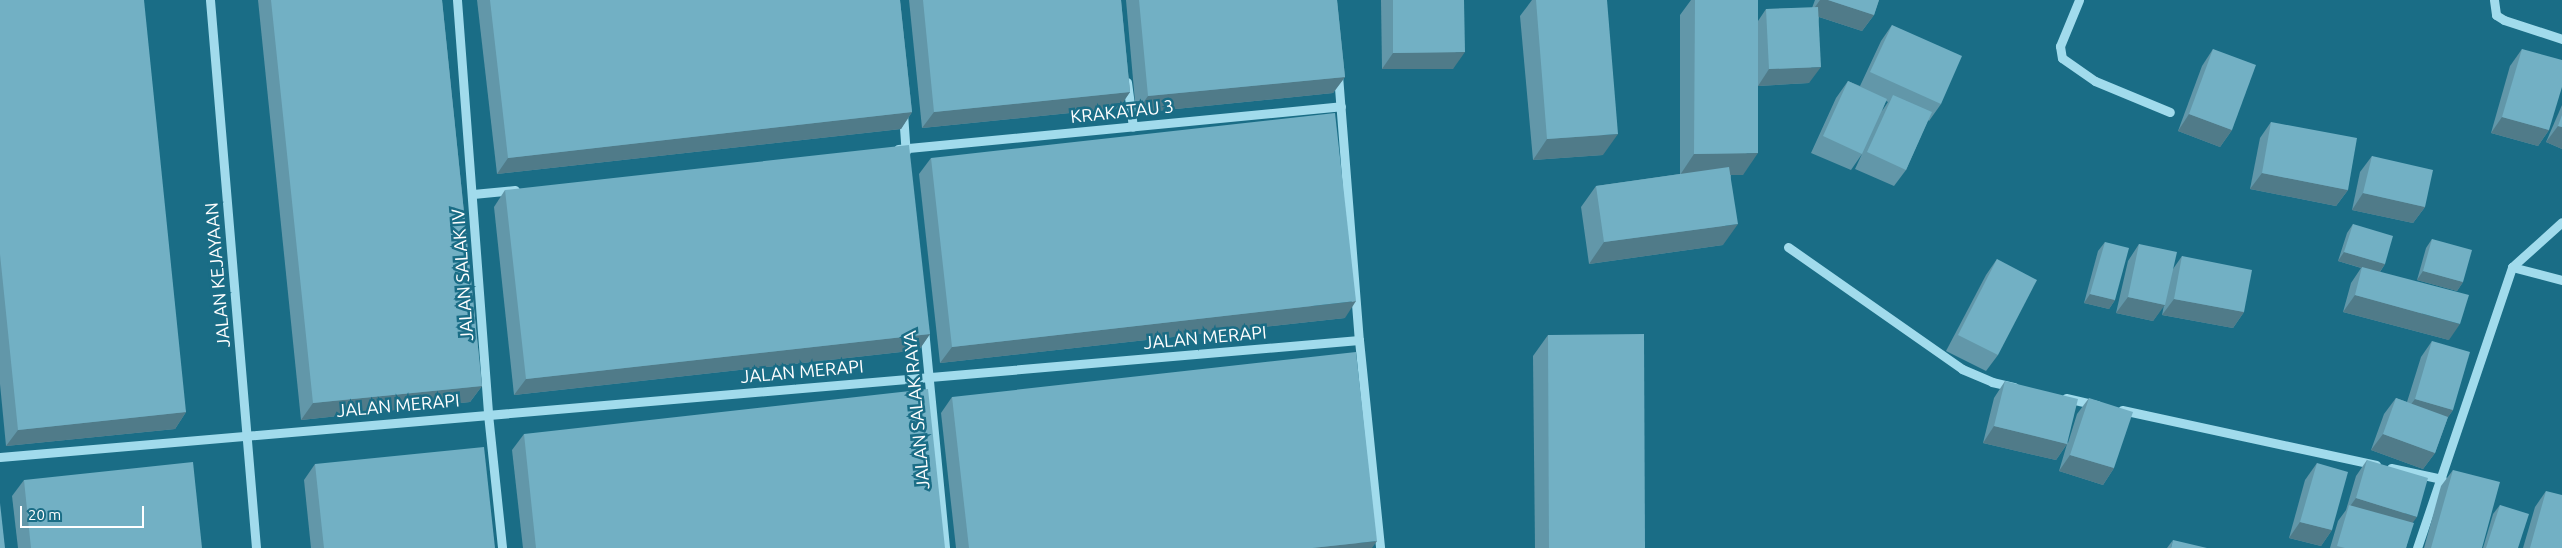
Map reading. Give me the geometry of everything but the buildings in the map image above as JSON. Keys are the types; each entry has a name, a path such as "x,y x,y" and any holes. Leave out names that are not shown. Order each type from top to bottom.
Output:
{"street":[{"name":"JALAN KEJAYAAN","path":"210,0 256,548"},
{"name":"JALAN SALAK IV","path":"457,0 488,414 502,548"},
{"path":"2079,0 2060,46 2062,58 2095,81 2170,112"},
{"path":"2494,0 2496,15 2504,20 2562,39"},
{"path":"1126,68 1133,126"},
{"path":"1337,68 1359,340 1380,548"},
{"path":"902,99 907,158"},
{"name":"KRAKATAU 3","path":"886,151 1341,106"},
{"path":"473,194 522,189"},
{"path":"2417,548 2442,479 2512,267 2562,222"},
{"path":"1788,246 1962,369 1992,382 2021,388"},
{"path":"2512,267 2562,280"},
{"name":"JALAN SALAK RAYA","path":"923,317 945,548"},
{"name":"JALAN MERAPI","path":"0,457 247,434 1359,340"},
{"path":"2059,396 2107,407"},
{"path":"2117,409 2442,479"}]}
